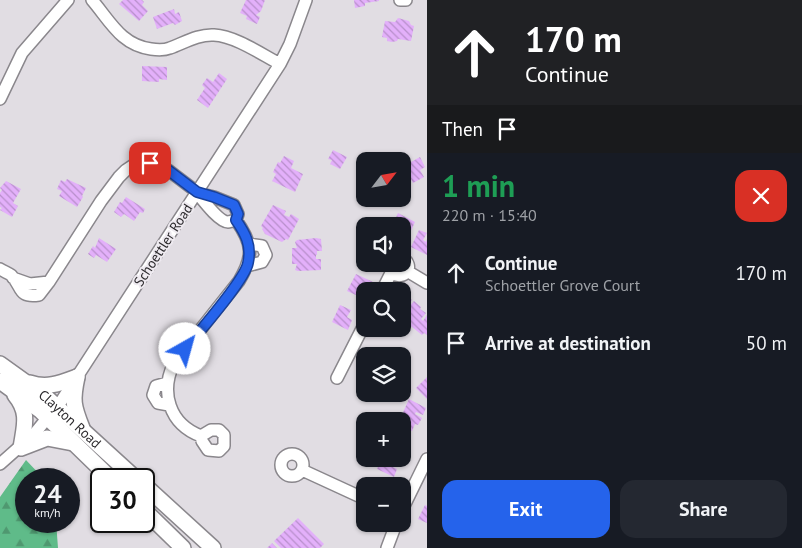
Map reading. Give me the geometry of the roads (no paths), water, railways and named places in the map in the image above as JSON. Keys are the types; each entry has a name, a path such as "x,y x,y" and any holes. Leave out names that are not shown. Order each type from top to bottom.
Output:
{"main road":[{"name":"Clayton Road","path":"0,364 12,383 53,413 84,431 124,468"},
{"path":"12,383 50,386 77,377 73,397 84,431"},
{"path":"12,383 22,403 26,418 20,448"},
{"name":"Clayton Road","path":"53,413 73,443 99,468"},
{"path":"20,448 47,438 73,443"},
{"path":"155,496 213,548"},
{"path":"155,520 184,548"}],"street":[{"path":"0,99 22,53 68,0"},
{"path":"92,0 116,32 135,45 144,48 168,49 192,38 213,35 226,37 280,64"},
{"name":"Schoettler Road","path":"0,464 20,448 53,413 77,377 280,64 290,44 306,0"},
{"path":"400,0 406,0"},
{"path":"0,269 13,278 22,293 30,296 39,295 50,282 101,201 119,177 135,164 150,163 168,170 197,192 205,204 223,220 228,222 236,220"},
{"path":"197,192 234,205 238,214 236,220"},
{"path":"201,436 187,429 177,419 169,405 158,403 153,395 156,386 167,383 174,363 239,281 247,266 249,244 246,234 236,220"},
{"path":"247,266 262,262 266,255 262,246 249,244"},
{"path":"395,272 400,276 407,272 426,281"},
{"path":"337,378 358,337"},
{"path":"411,492 427,459"},
{"path":"302,470 356,495"},
{"path":"387,548 393,532"}]}
